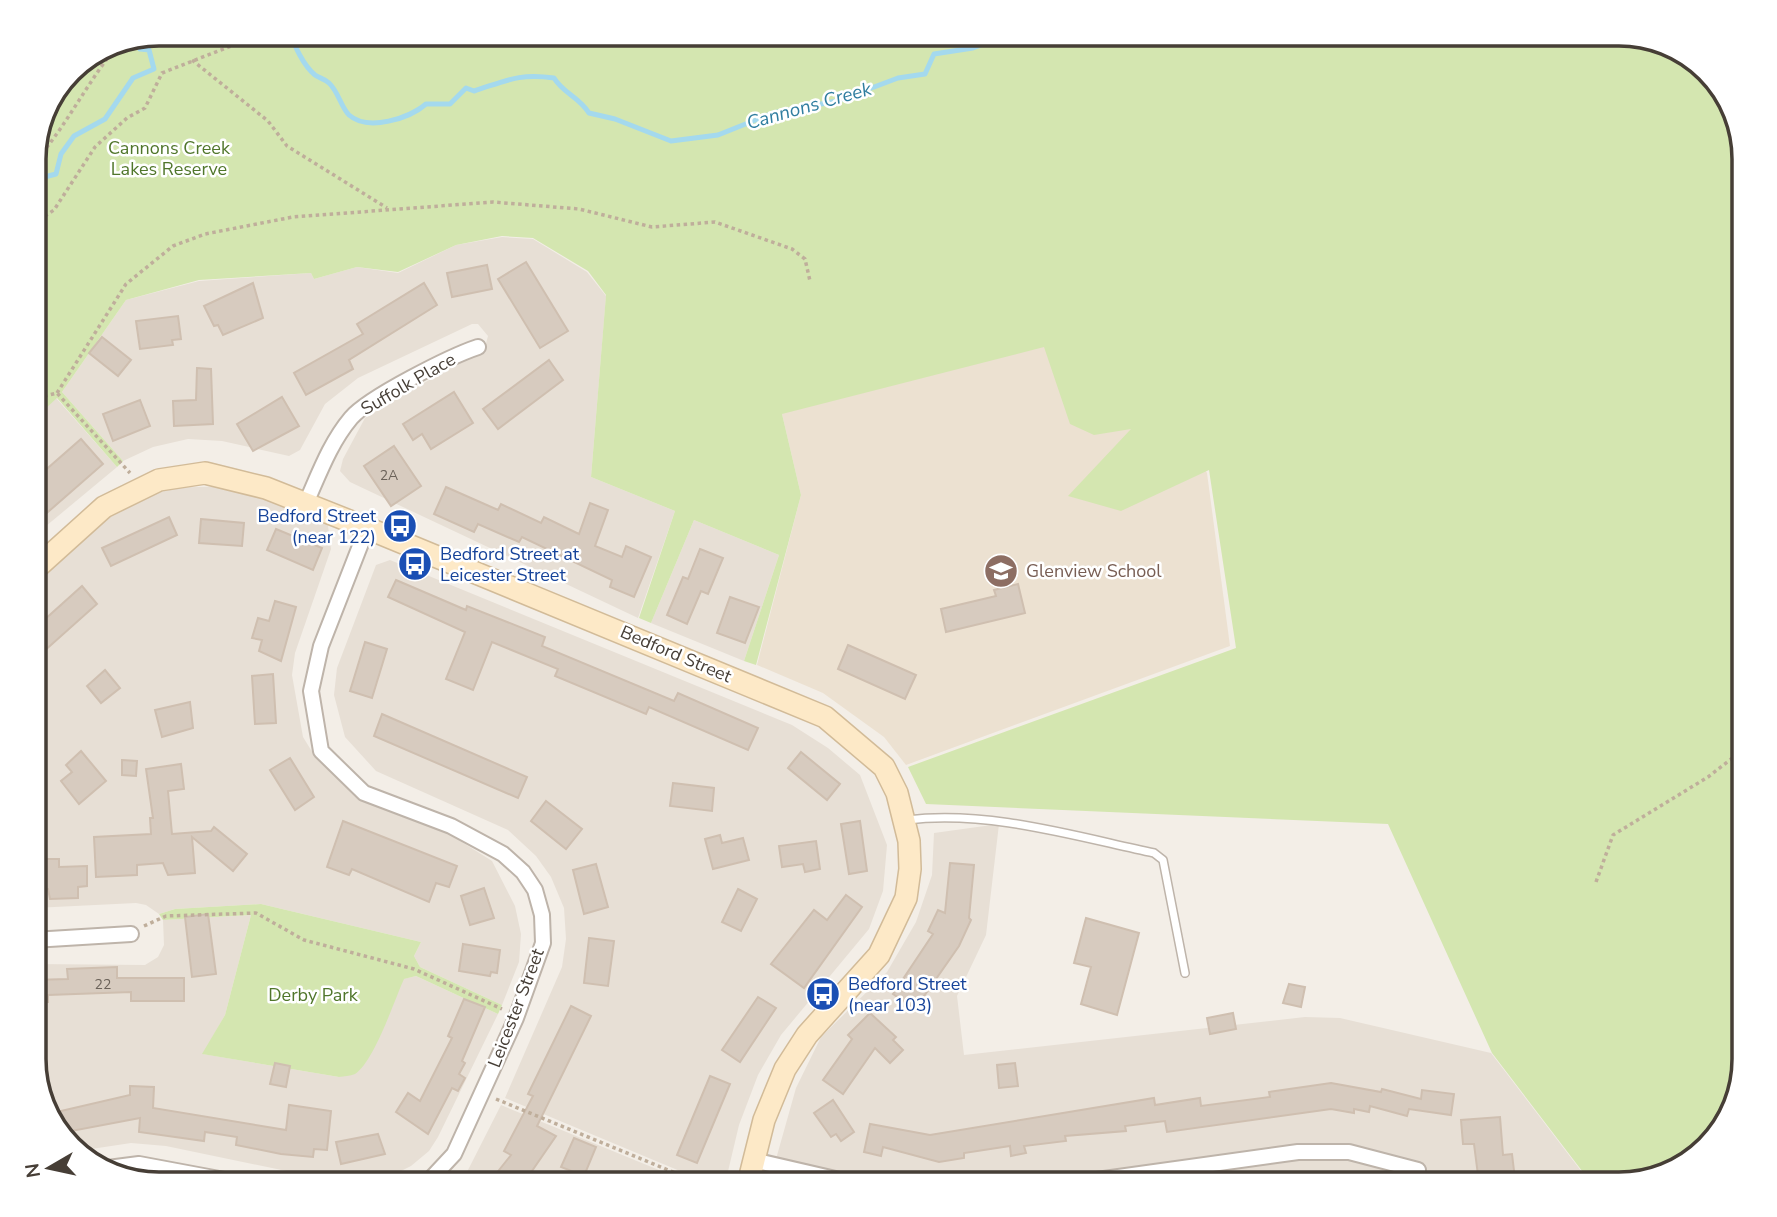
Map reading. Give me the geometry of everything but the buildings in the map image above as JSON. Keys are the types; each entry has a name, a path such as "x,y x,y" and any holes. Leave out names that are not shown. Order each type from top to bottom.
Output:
{"street":[{"name":"Suffolk Place","path":"306,503 332,444 354,415 451,356 478,347"},
{"name":"Bedford Street","path":"46,559 104,507 159,480 205,474 265,488 306,503 825,717 855,739 884,767 897,793 904,821 910,869 906,898 879,955 807,1035 785,1069 768,1107 750,1172"},
{"name":"Leicester Street","path":"367,528 321,646 311,691 321,751 364,793 451,826 503,854 523,872 535,890 542,915 542,943 517,1016 454,1154 437,1172"},
{"path":"46,939 131,934"},
{"path":"1154,1172 1298,1152 1349,1152 1418,1170"},
{"path":"753,1160 805,1172"},
{"path":"124,1166 139,1164 182,1172"}],"lane":[{"path":"904,821 946,816 999,822 1154,853 1163,860 1185,973"}],"path":[{"path":"46,215 54,210 95,147 127,118 145,108 162,73 231,46"},
{"path":"46,150 58,137 69,114 106,59"},
{"path":"192,60 268,121 288,146 389,209"},
{"path":"46,396 57,393 126,284 173,246 205,234 293,217 493,202 579,209 652,226 715,222 792,249 805,260 810,281"},
{"path":"57,393 143,488"},
{"path":"1596,882 1613,835 1708,777 1732,758"},
{"path":"131,934 166,916 256,914 304,940 414,969 517,1016"},
{"path":"482,1094 673,1172"}],"shaded area":[{"path":"502,237 533,239 587,272 606,296 591,477 675,511 638,618 350,482 340,471 343,459 365,418 485,347 488,336 478,324 472,324 358,378 325,404 300,450 289,456 222,441 188,439 153,447 123,461 62,392 126,300 199,281 311,273 314,279 357,267 398,273 456,245"},
{"name":"Glenview School","path":"868,253 1135,348 1207,473 1230,646 906,765 884,737 823,693 757,665 801,495 782,414"},
{"path":"56,398 117,467 46,526 46,407"},
{"path":"241,486 327,518 331,549 295,653 292,675 303,737 311,750 343,779 446,832 492,861 515,906 521,934 519,962 502,1005 420,967 414,956 421,942 261,904 175,909 159,914 146,905 136,903 46,907 46,569 109,513 155,488"},
{"path":"694,520 779,555 744,661 651,623"},
{"path":"390,560 792,725 828,748 860,775 887,845 883,891 869,929 781,1035 758,1075 739,1125 728,1172 682,1172 505,1098 562,967 566,939 564,908 551,877 536,856 508,830 376,771 345,737 334,695 337,668 376,565"},
{"path":"999,824 986,935 957,996 964,1055 1305,1017 1340,1018 1491,1053 1582,1172 772,1172 796,1088 821,1037 887,972 916,922 932,875 934,833"},
{"path":"251,915 225,1015 203,1054 339,1077 361,1068 403,979 416,976 498,1014 438,1137 429,1151 399,1172 291,1172 166,1146 131,1143 91,1149 84,1144 84,1133 74,1133 69,1127 49,1088 46,1066 46,964 145,965 158,957 164,945 163,920"},
{"path":"501,1105 664,1172 467,1172"}],"green space":[{"name":"Cannons Creek Lakes Reserve","path":"143,46 1634,46 1662,54 1693,73 1713,96 1726,122 1732,158 1732,1059 1728,1088 1720,1109 1693,1144 1669,1160 1641,1169 1583,1172 1492,1053 1388,824 926,804 908,767 1236,648 1209,470 1121,511 1068,496 1131,429 1094,435 1070,424 1044,347 782,414 801,495 756,665 744,661 779,555 694,520 651,623 639,618 675,511 591,477 606,295 588,271 533,238 502,236 456,245 398,272 357,267 314,279 311,273 199,280 126,300 62,392 123,461 117,467 57,398 46,408 46,151 49,129 57,108 84,73 122,51"},
{"name":"Derby Park","path":"261,904 421,942 414,956 420,967 502,1005 498,1014 416,976 404,979 369,1057 355,1074 349,1076 339,1077 202,1054 225,1015 251,915 163,920 159,914 175,909"}],"waterway":[{"name":"Cannons Creek","path":"46,177 56,174 61,154 74,136 105,119 133,78 154,69 149,50 140,49 141,46"},
{"name":"Cannons Creek","path":"296,46 307,66 315,75 329,83 346,112 357,120 377,123 389,121 410,114 426,104 450,104 466,88 474,91 512,79 542,77 554,78 589,113 615,119 671,141 718,135 773,113 837,101 898,78 925,74 934,54 978,46"}],"place":[{"name":"Bedford Street (near 122)","path":"400,526"},
{"name":"Bedford Street at Leicester Street","path":"415,564"},
{"name":"Glenview School","path":"1001,571"},
{"name":"Bedford Street (near 103)","path":"823,994"}]}
